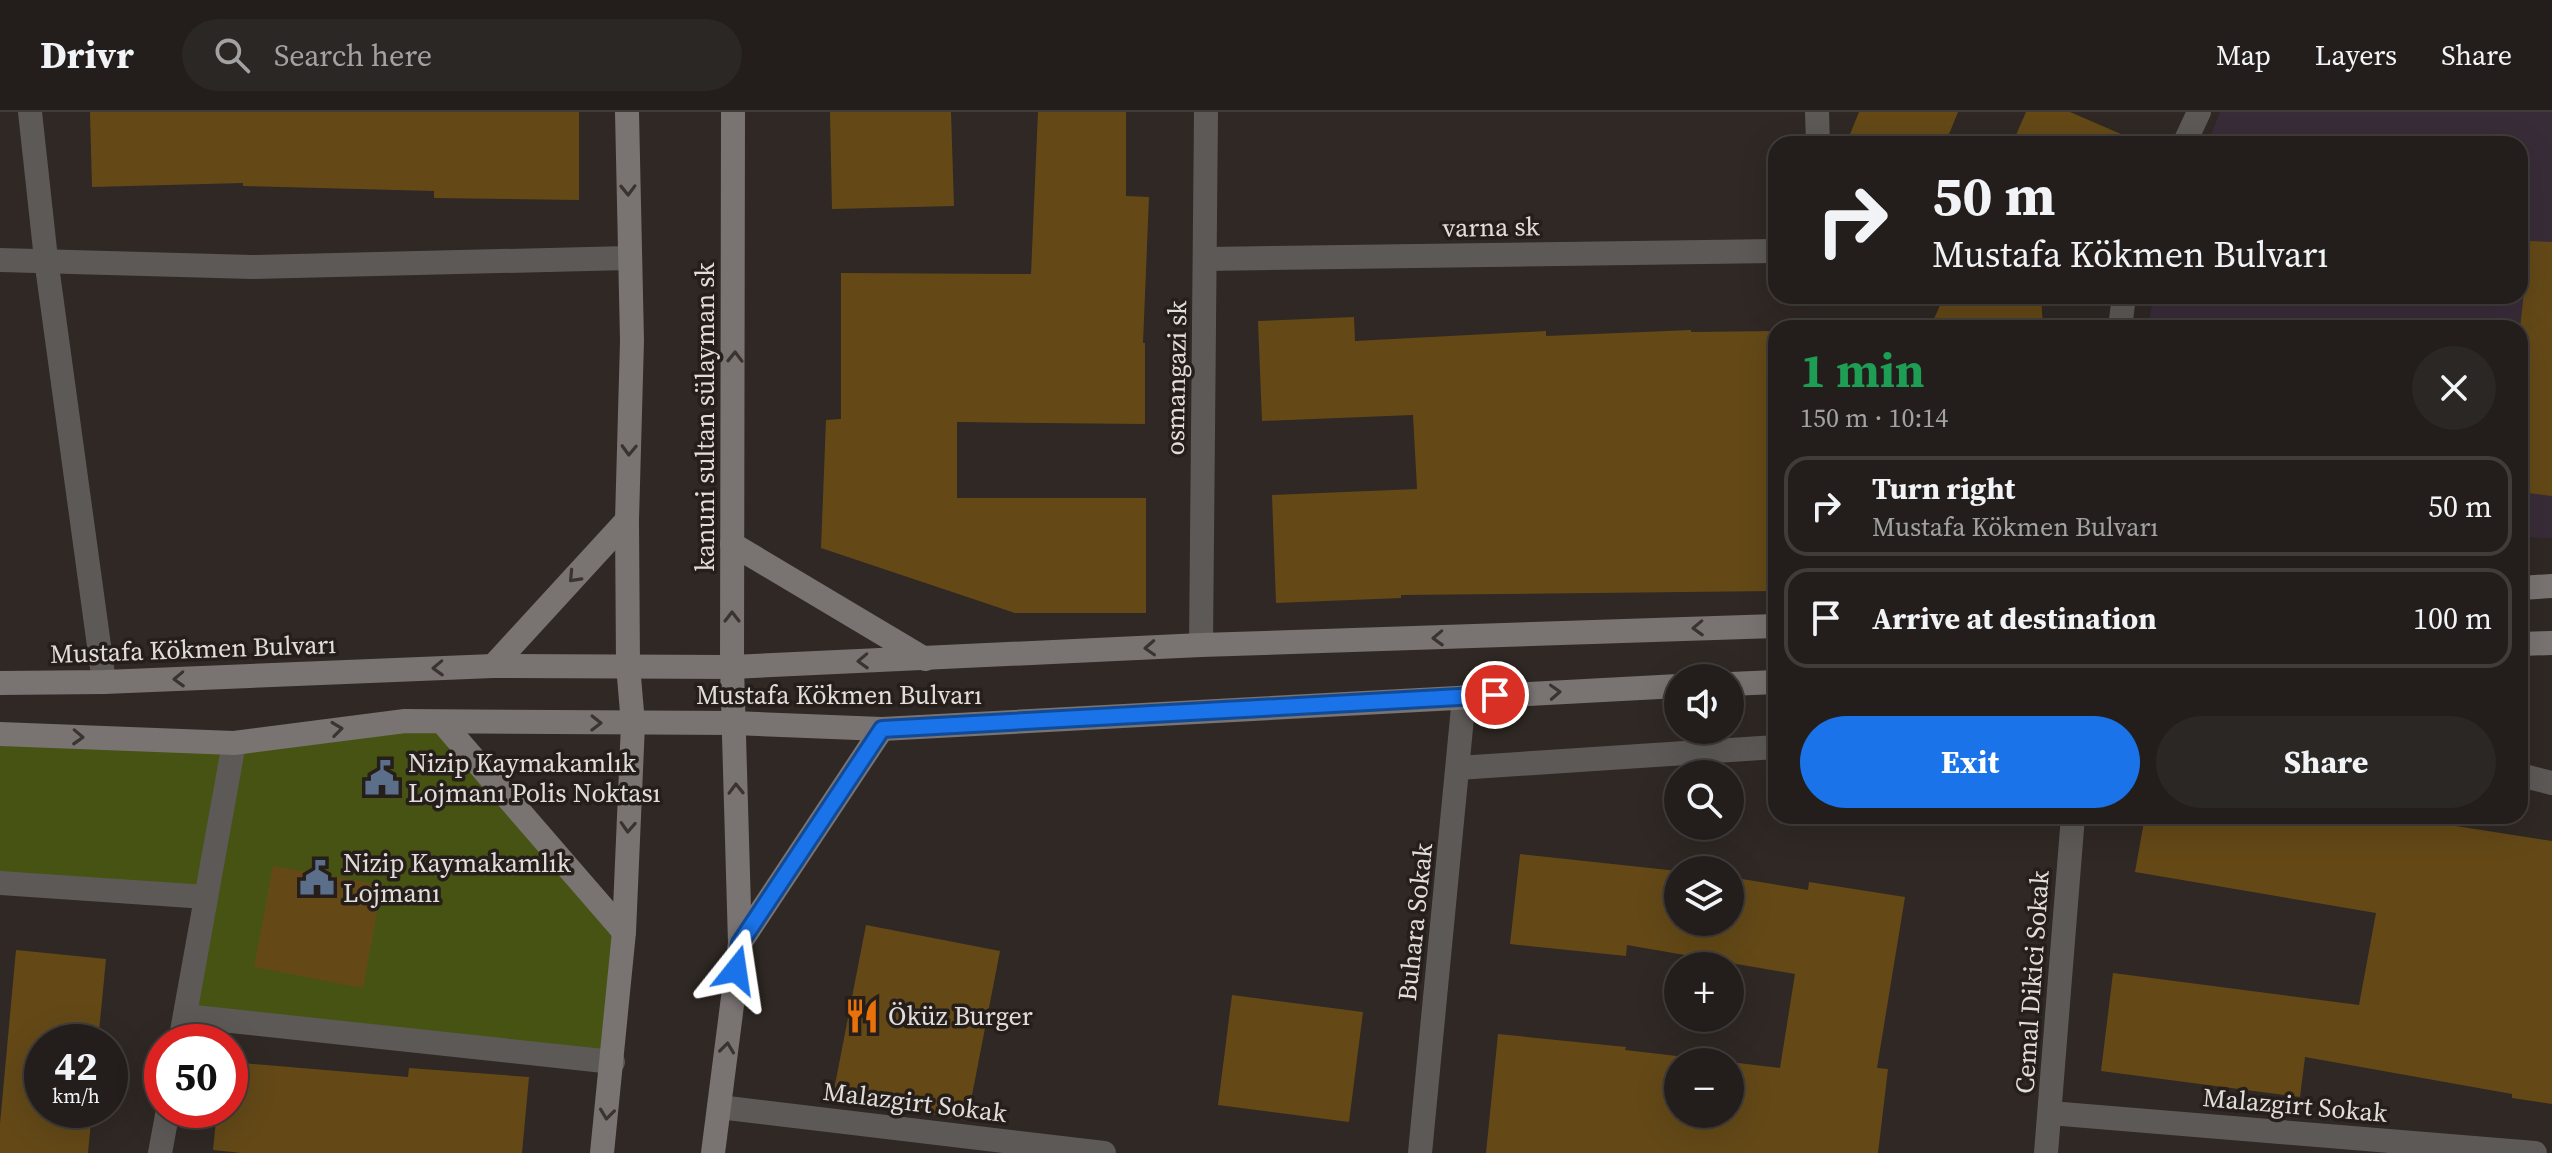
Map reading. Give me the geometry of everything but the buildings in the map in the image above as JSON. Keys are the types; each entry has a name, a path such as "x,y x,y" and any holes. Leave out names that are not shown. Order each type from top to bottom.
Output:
{"main road":[{"path":"602,1153 624,932 633,724 628,665 627,520 632,341 627,112"},
{"name":"kanuni sultan sülayman sk","path":"713,1153 740,943 732,667 735,344 733,112"},
{"path":"493,666 627,520"},
{"path":"732,544 925,659"},
{"path":"2528,588 2552,586"},
{"name":"Mustafa Kökmen Bulvarı","path":"0,683 104,682 493,666 732,667 1201,645 1768,626"},
{"path":"2528,644 2552,643"},
{"path":"1744,683 1768,682"},
{"name":"Mustafa Kökmen Bulvarı","path":"0,734 234,743 405,721 734,723 882,729 1664,687"},
{"path":"442,722 624,932"},
{"path":"740,943 882,729"}],"street":[{"path":"30,112 46,259 104,682"},
{"name":"osmangazi sk","path":"1201,645 1206,112"},
{"path":"1817,112 1818,136"},
{"path":"2188,136 2199,112"},
{"name":"varna sk","path":"1206,259 1768,251"},
{"path":"0,260 252,267 629,258"},
{"name":"Buhara Sokak","path":"1420,1153 1464,697"},
{"path":"183,1024 234,743"},
{"path":"1458,768 1768,748"},
{"path":"2528,777 2552,783"},
{"name":"Cemal Dikici Sokak","path":"2046,1153 2072,824"},
{"path":"0,883 206,897"},
{"path":"185,1016 613,1062"},
{"name":"Malazgirt Sokak","path":"719,1107 1104,1153"},
{"name":"Malazgirt Sokak","path":"2050,1113 2535,1153"},
{"path":"160,1153 165,1128"}],"shaded area":[{"path":"2220,112 2552,112 2552,538 2528,537 2528,320 2149,320 2152,304 2528,304 2528,136 2210,136"}],"green space":[{"path":"442,722 624,932 613,1062 185,1016 206,897 0,884 0,734 234,743"}],"place":[{"name":"Nizip Kaymakamlık Lojmanı Polis Noktası","path":"382,778"},
{"name":"Nizip Kaymakamlık Lojmanı","path":"317,878"},
{"name":"Öküz Burger","path":"862,1016"}],"route":[{"path":"736,970 740,943 882,729 1495,695"}]}
